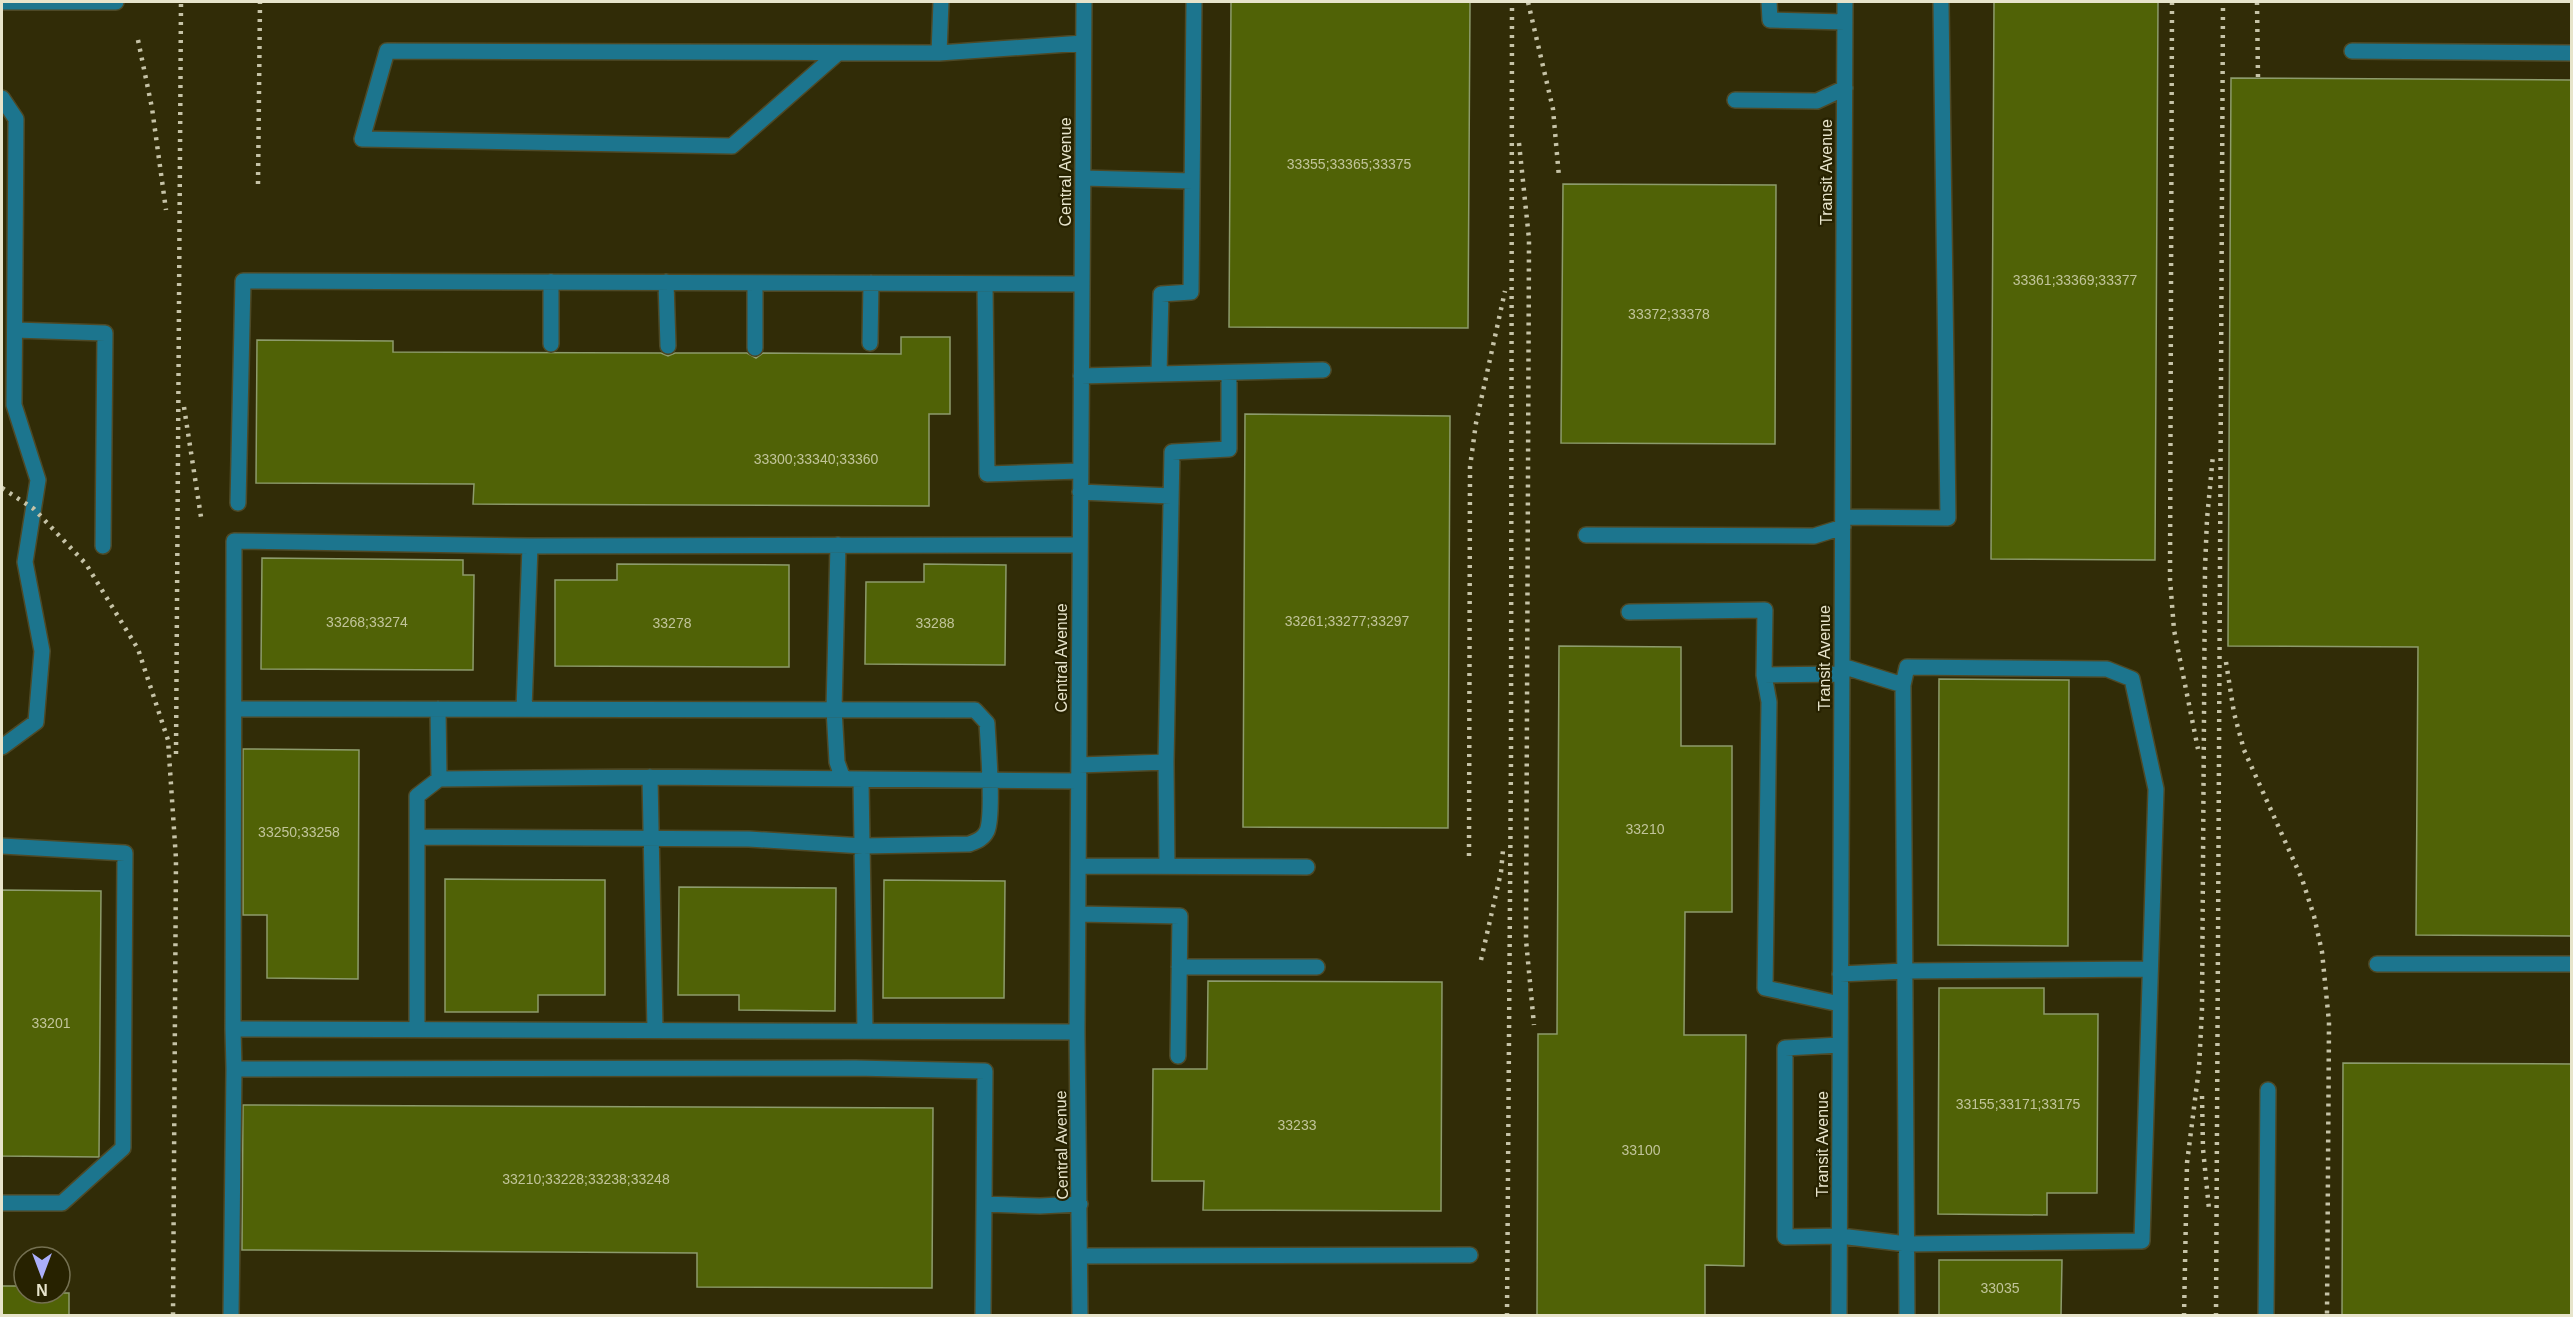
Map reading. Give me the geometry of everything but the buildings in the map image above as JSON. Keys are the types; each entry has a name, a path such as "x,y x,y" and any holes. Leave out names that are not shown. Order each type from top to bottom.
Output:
{"street":[{"path":"2,2 116,2"},
{"path":"939,53 941,2"},
{"name":"Central Avenue","path":"1080,1316 1077,1032 1084,2"},
{"path":"1159,374 1161,294 1191,292 1194,2"},
{"path":"1769,2 1770,20 1845,22"},
{"name":"Transit Avenue","path":"1839,1316 1845,2"},
{"path":"1586,535 1814,536 1843,522 1948,518 1941,2"},
{"path":"838,52 732,146 362,139 387,51 838,52 939,53 1083,43"},
{"path":"2352,51 2571,53"},
{"path":"1735,100 1816,101 1845,88"},
{"path":"2,98 16,119 15,330 8,404 38,480 25,562 42,651 36,722 2,747"},
{"path":"1083,178 1192,181"},
{"path":"238,503 243,281 1082,284"},
{"path":"551,282 551,344"},
{"path":"666,282 668,346"},
{"path":"755,283 755,348"},
{"path":"870,343 871,283"},
{"path":"985,284 987,474 1080,471"},
{"path":"15,330 105,333 103,546"},
{"path":"1081,376 1323,370"},
{"path":"1167,866 1166,762 1172,452 1229,449 1229,373"},
{"path":"1080,492 1171,496"},
{"path":"231,1316 234,1069 234,541 530,546 1080,545"},
{"path":"838,545 834,710 837,762 843,779"},
{"path":"524,710 530,546"},
{"path":"1629,612 1765,610 1764,675 1769,702 1765,988 1840,1004"},
{"path":"1840,1045 1785,1048 1785,1238 1840,1236 1907,1244 2142,1240 2156,789 2132,679 2107,669 1907,667 1903,685 1907,1244 1907,1316"},
{"path":"1764,675 1842,670 1903,685"},
{"path":"438,709 439,780"},
{"path":"234,710 975,710 987,723 990,781 988,829 981,839 969,844 863,846 749,839 652,837 417,837"},
{"path":"1079,765 1166,762"},
{"path":"650,777 656,1030"},
{"path":"417,1029 417,796 439,780 650,777 1078,781"},
{"path":"861,780 865,1031"},
{"path":"2,846 125,853 123,1148 62,1203 2,1203"},
{"path":"1078,866 1307,867"},
{"path":"1078,914 1180,916 1178,1056"},
{"path":"2377,963 2571,964"},
{"path":"1179,967 1317,967"},
{"path":"1840,974 1905,971 2150,969"},
{"path":"233,1029 1077,1032"},
{"path":"234,1069 855,1068 985,1071 983,1316"},
{"path":"2266,1316 2268,1090"},
{"path":"984,1204 1040,1206 1080,1204"},
{"path":"1080,1256 1470,1256"}],"railway":[{"path":"176,754 181,2"},
{"path":"258,184 260,2"},
{"path":"1507,1316 1511,758 1512,2"},
{"path":"1528,2 1553,109 1559,177"},
{"path":"2172,2 2170,579 2174,630 2198,749"},
{"path":"2216,1316 2223,2"},
{"path":"2257,2 2258,78"},
{"path":"138,40 152,108 166,210"},
{"path":"1519,143 1529,239 1526,940 1534,1025"},
{"path":"1469,856 1470,467 1476,423 1505,291"},
{"path":"184,407 201,517"},
{"path":"2184,1316 2187,1163 2199,1068 2202,1009 2205,569 2213,455"},
{"path":"2,488 34,509 86,564 138,649 168,740 176,859 173,1316"},
{"path":"2226,662 2234,713 2244,750 2302,879 2322,952 2329,1022 2327,1316"},
{"path":"1481,960 1501,872 1503,850"},
{"path":"2202,1096 2203,1149 2209,1209"}]}
